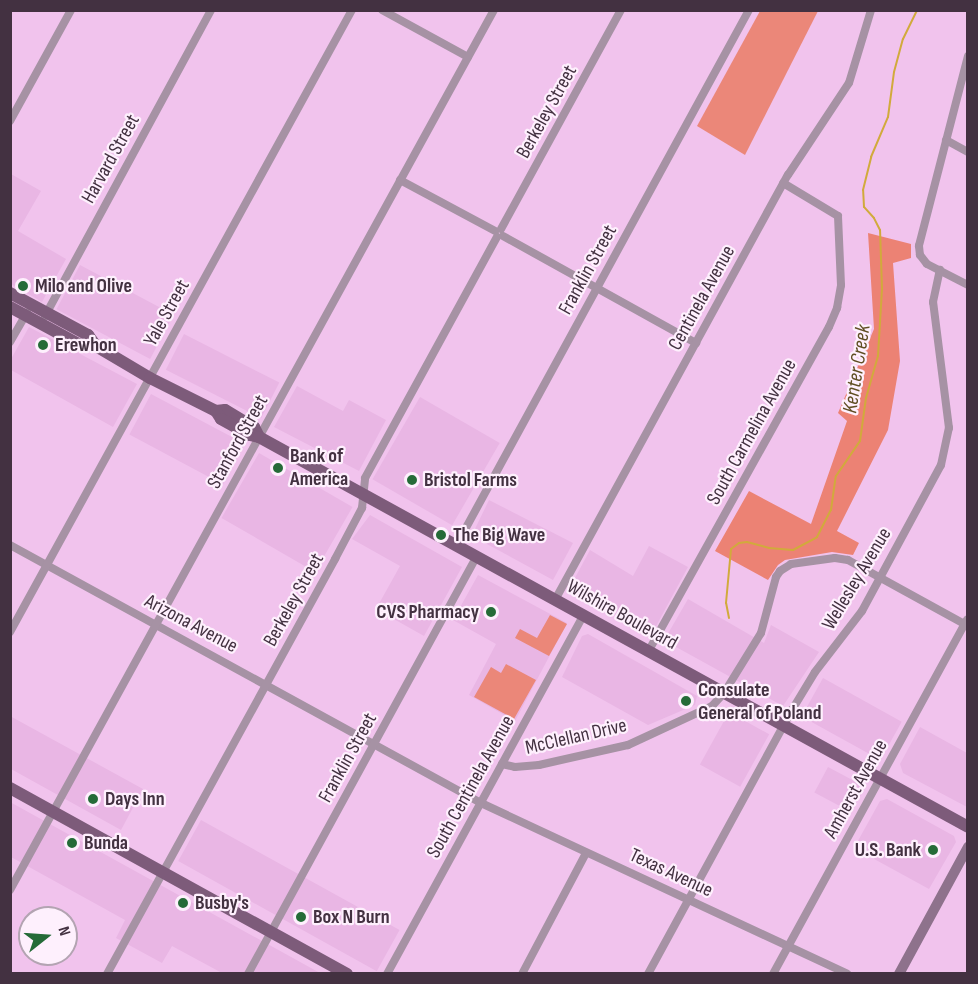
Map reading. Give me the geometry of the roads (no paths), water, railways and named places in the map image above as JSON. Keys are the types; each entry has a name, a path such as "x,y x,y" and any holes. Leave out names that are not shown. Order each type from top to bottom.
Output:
{"main road":[{"name":"Wilshire Boulevard","path":"10,293 28,309 44,318 88,335 96,346 150,378 216,411 221,419 250,435 259,437 968,826"},
{"name":"Wilshire Boulevard","path":"10,307 28,309"},
{"path":"10,788 347,974"},
{"path":"898,974 968,847"}],"street":[{"path":"10,121 71,10"},
{"name":"Harvard Street","path":"44,318 211,10"},
{"name":"Yale Street","path":"10,632 352,10"},
{"path":"382,10 468,57"},
{"name":"Stanford Street","path":"10,890 494,10"},
{"name":"Berkeley Street","path":"107,974 362,508 365,478 621,10"},
{"name":"Franklin Street","path":"456,546 749,10"},
{"name":"Centinela Avenue","path":"555,600 783,183 849,84 871,10"},
{"path":"968,56 920,246 920,255 927,264 968,285"},
{"path":"946,140 968,152"},
{"path":"400,180 696,343"},
{"name":"South Carmelina Avenue","path":"648,652 829,327 837,308 841,285 838,216 783,183"},
{"name":"Wellesley Avenue","path":"648,974 783,726 815,672 862,611 941,465 947,441 948,416 933,302 940,270"},
{"path":"10,342 28,309"},
{"name":"Arizona Avenue","path":"10,545 481,803"},
{"name":"Franklin Street","path":"248,974 476,557"},
{"name":"McClellan Drive","path":"502,764 515,767 539,765 628,745 712,706 724,693 761,633 773,584 785,567 840,559 856,564 967,624"},
{"name":"South Centinela Avenue","path":"387,974 583,616"},
{"name":"Amherst Avenue","path":"773,974 967,624"},
{"name":"Texas Avenue","path":"481,803 847,974"},
{"path":"522,974 586,853"}],"waterway":[{"name":"Kenter Creek","path":"729,618 726,603 731,549 739,543 747,542 769,548 793,550 817,537 831,510 836,476 860,441 866,398 878,356 882,289 880,230 874,218 864,207 863,190 871,157 888,117 894,72 903,39 917,10"}],"place":[{"name":"Milo and Olive","path":"23,286"},
{"name":"Erewhon","path":"43,345"},
{"name":"Bank of America","path":"278,468"},
{"name":"Bristol Farms","path":"412,480"},
{"name":"The Big Wave","path":"441,535"},
{"name":"CVS Pharmacy","path":"491,612"},
{"name":"Consulate General of Poland","path":"686,701"},
{"name":"Days Inn","path":"93,799"},
{"name":"Bunda","path":"72,843"},
{"name":"U.S. Bank","path":"933,850"},
{"name":"Busby's","path":"183,903"},
{"name":"Box N Burn","path":"301,917"}]}
